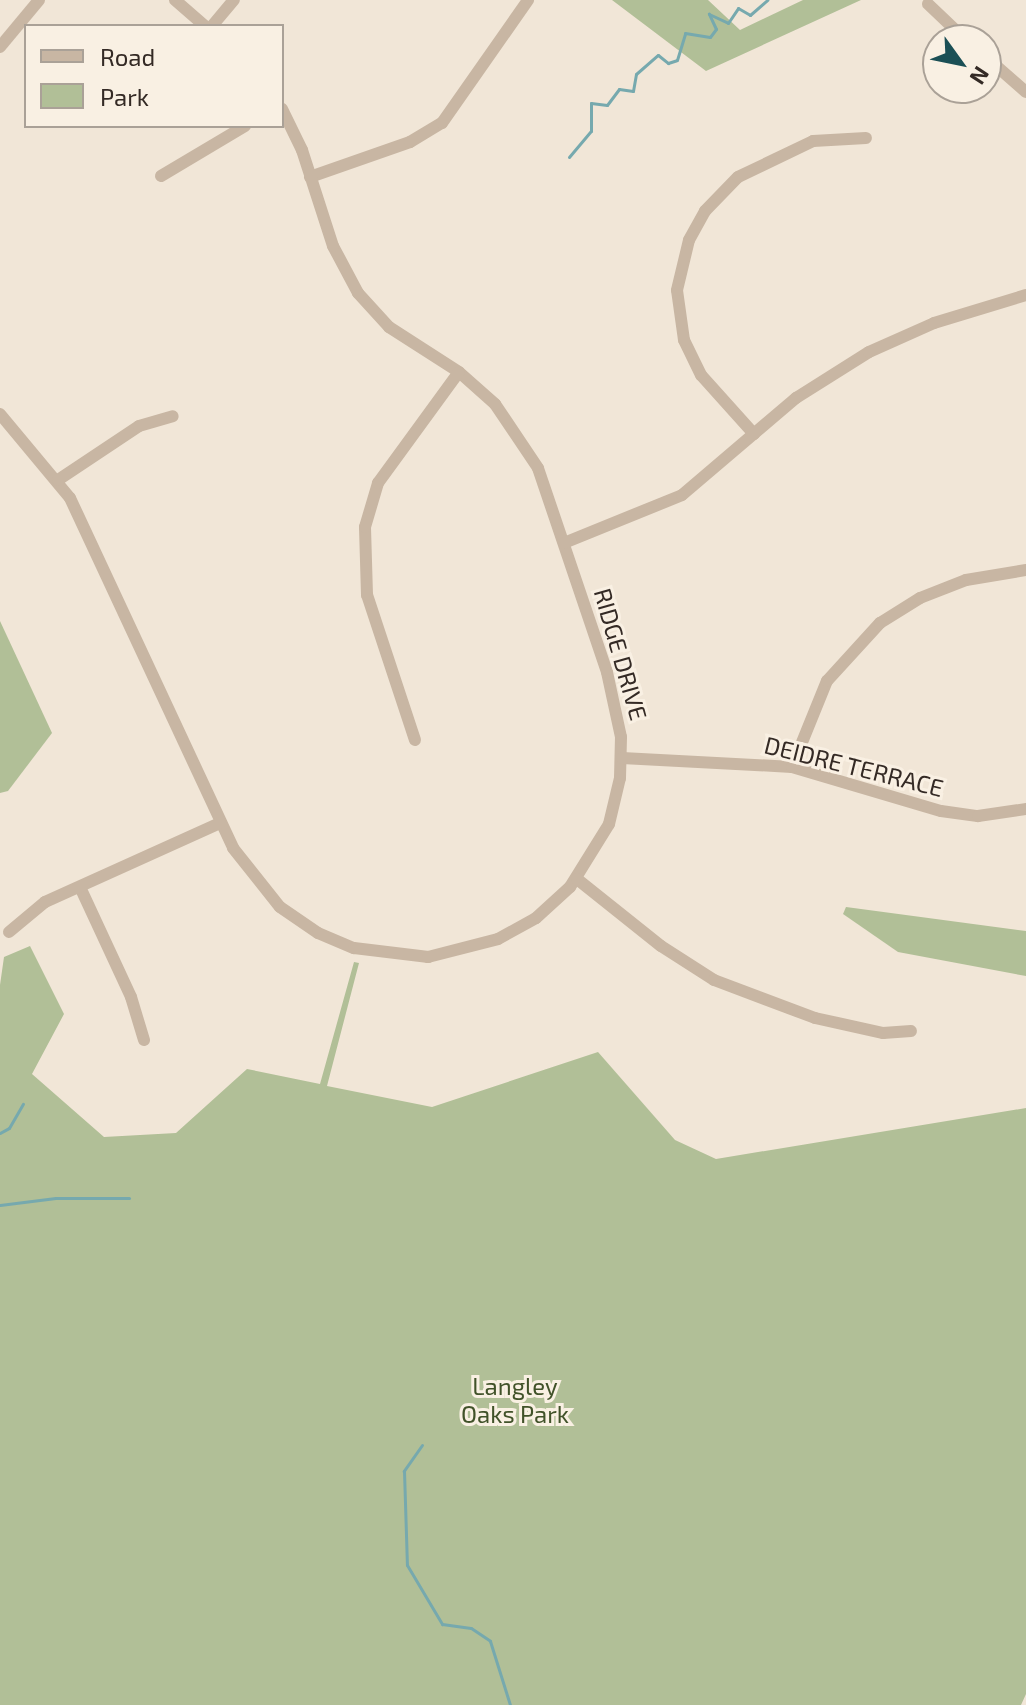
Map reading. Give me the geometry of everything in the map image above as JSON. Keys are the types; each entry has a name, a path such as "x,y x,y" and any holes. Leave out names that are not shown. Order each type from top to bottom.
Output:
{"street":[{"path":"0,47 39,0"},
{"path":"175,0 203,24"},
{"path":"214,24 234,0"},
{"path":"310,177 410,142 442,123 528,0"},
{"path":"928,4 949,24"},
{"path":"1002,71 1026,92"},
{"name":"RIDGE DRIVE","path":"2,421 58,480 220,823 249,873 280,907 331,940 378,954 428,957 498,939 536,918 577,879 609,824 622,758 615,699 564,543 526,445 495,404 459,372 389,327 358,293 333,246 310,177 284,114"},
{"path":"161,176 242,128"},
{"path":"754,434 701,375 684,340 677,290 689,240 705,211 738,177 813,141 866,138"},
{"path":"564,543 669,503 796,398 869,352 934,323 1026,295"},
{"path":"415,740 367,595 365,527 378,483 459,372"},
{"path":"58,480 139,426 173,416"},
{"path":"792,767 827,681 880,623 920,598 966,580 1026,570"},
{"name":"DEIDRE TERRACE","path":"622,758 792,767 941,811 996,816 1026,809"},
{"path":"9,932 45,902 220,823"},
{"path":"577,879 661,946 714,980 815,1018 883,1033 911,1031"},
{"path":"80,887 131,997 144,1040"}],"green space":[{"path":"612,0 708,0 740,30 803,0 861,0 706,71"},
{"path":"0,621 52,733 8,791 0,793"},
{"path":"846,907 1026,931 1026,976 898,952 843,914"},
{"name":"Langley Oaks Park","path":"30,946 64,1014 32,1074 104,1137 176,1133 247,1069 320,1084 354,962 359,963 327,1086 432,1107 598,1052 675,1140 716,1159 1026,1108 1026,1694 1021,1705 0,1705 0,985 4,957"}],"waterway":[{"path":"569,157 591,131 591,103 607,105 619,89 633,91 636,74 658,55 668,63 677,60 685,33 710,37 716,29 709,14 728,23 738,8 750,15 767,0"},
{"path":"0,1133 9,1128 23,1104"},
{"path":"0,1205 56,1198 129,1198"},
{"path":"422,1445 404,1471 407,1565 442,1624 471,1628 490,1641 510,1705"}]}
